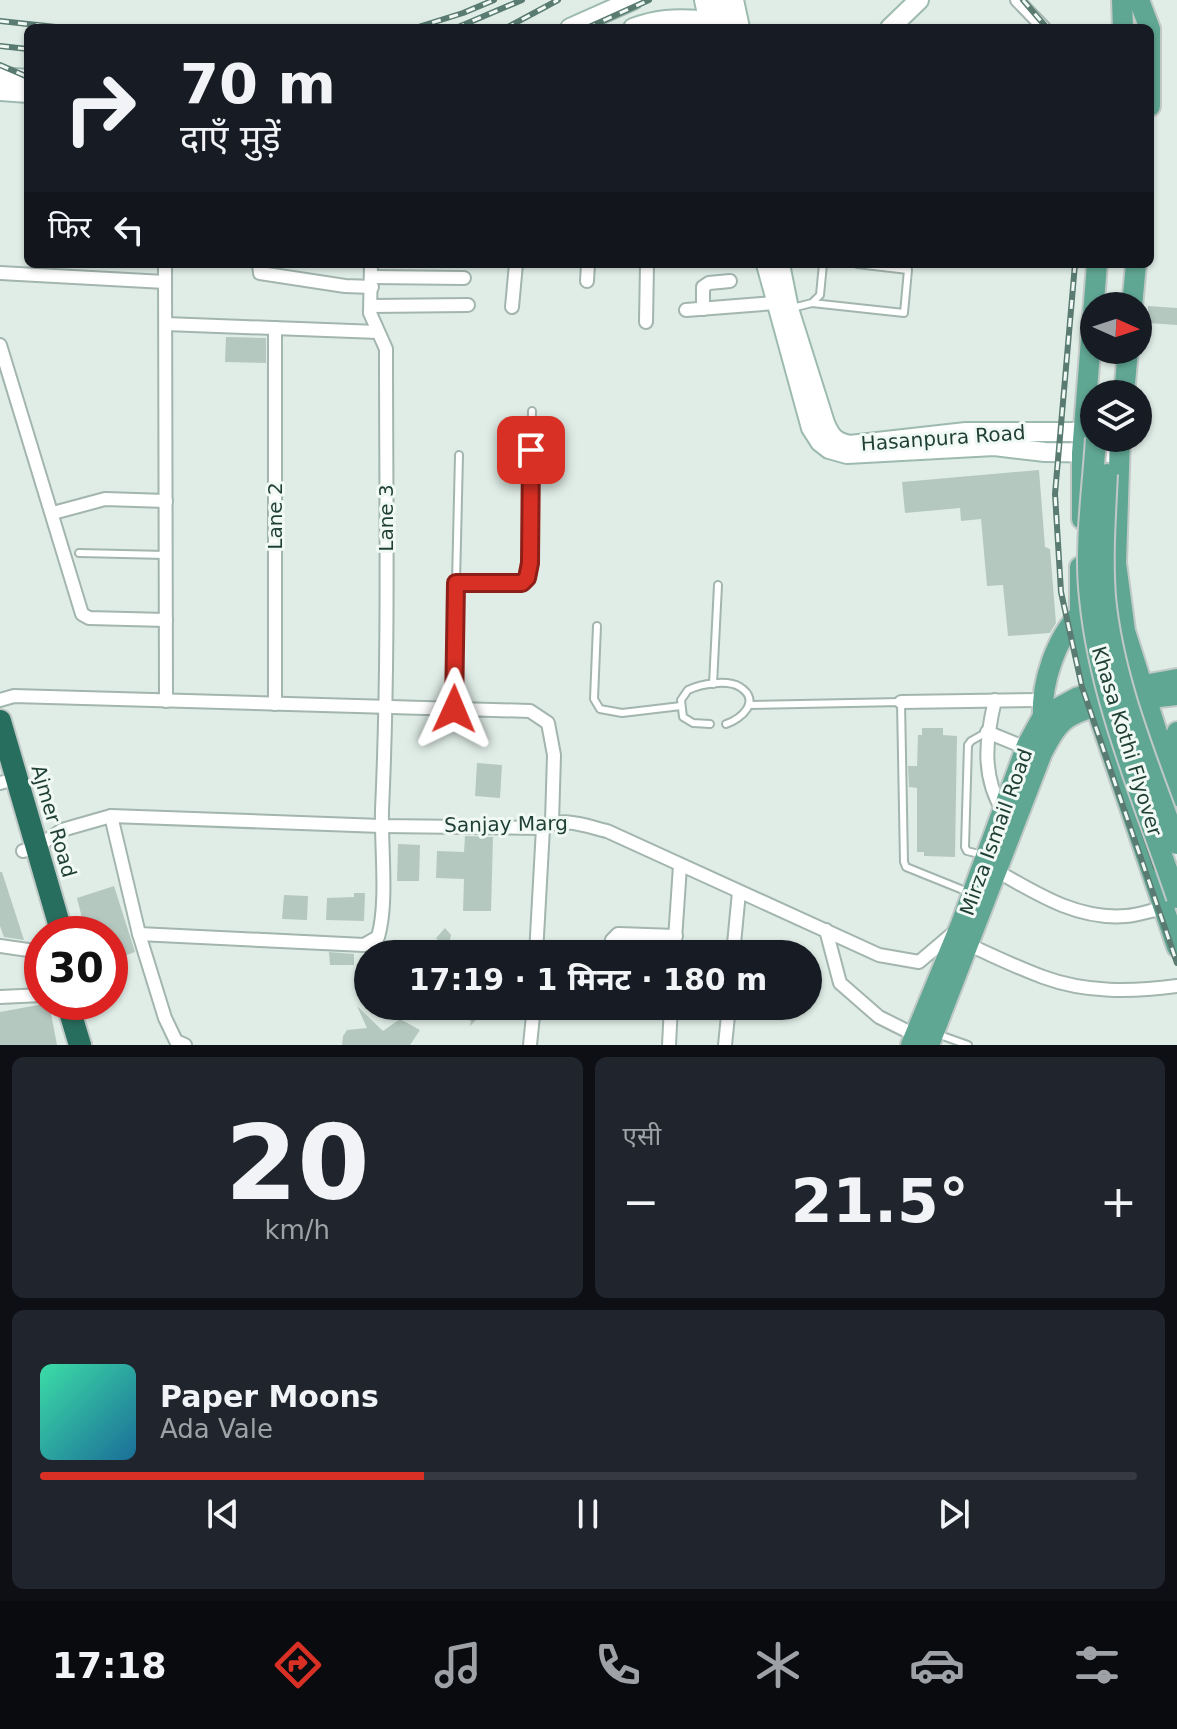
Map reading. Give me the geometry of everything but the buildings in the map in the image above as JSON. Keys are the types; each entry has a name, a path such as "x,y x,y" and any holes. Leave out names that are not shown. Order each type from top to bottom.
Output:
{"highway":[{"name":"Ajmer Road","path":"0,721 44,916"},
{"name":"Ajmer Road","path":"1,778 55,916"},
{"path":"72,1020 80,1045"},
{"path":"86,1020 94,1045"}],"main road":[{"path":"1128,1 1131,24"},
{"path":"1118,24 1128,1"},
{"path":"1128,1 1146,24"},
{"path":"1092,380 1097,268"},
{"path":"1106,292 1109,268"},
{"path":"1122,292 1124,268"},
{"path":"1133,292 1136,268"},
{"path":"1088,452 1080,614 1095,701 1170,903 1177,947"},
{"name":"Khasa Kothi Flyover","path":"1089,452 1089,594 1095,639 1170,903"},
{"name":"Khasa Kothi Flyover","path":"1115,452 1104,564 1106,600 1116,659 1177,844"},
{"path":"1116,452 1116,563 1125,631 1177,796"},
{"path":"1042,708 1056,653 1070,624 1080,614"},
{"path":"1144,692 1177,679"},
{"path":"1144,692 1177,695"},
{"name":"Mirza Ismail Road","path":"922,1040 973,894 992,864 1055,731 1067,718 1095,701 1144,692"},
{"name":"Mirza Ismail Road","path":"922,1040 969,945 1003,811 1042,708 1078,697 1095,701"},
{"path":"1168,768 1177,732"}],"street":[{"path":"579,24 633,0"},
{"path":"694,0 704,24"},
{"path":"704,0 704,24"},
{"path":"719,0 725,24"},
{"path":"734,0 739,24"},
{"path":"894,24 919,0"},
{"path":"1017,0 1040,24"},
{"path":"643,24 651,21 671,23"},
{"path":"0,77 24,79"},
{"path":"0,91 24,93"},
{"path":"165,268 166,701"},
{"path":"259,268 260,273 345,286 371,276 464,278"},
{"path":"512,307 516,268"},
{"path":"587,281 588,268"},
{"path":"646,322 647,268"},
{"path":"755,268 759,283 779,306"},
{"name":"Hasanpura Road","path":"778,269 779,306 792,364 811,428 829,449 847,454 872,455 994,446 1045,452 1080,441"},
{"path":"0,273 165,282"},
{"name":"Lane 3","path":"139,934 371,943 378,937 381,927 381,826 387,707 386,349 370,313 371,276"},
{"path":"703,309 703,287 709,283 730,281"},
{"path":"371,306 468,305"},
{"path":"686,310 779,306"},
{"name":"Hasanpura Road","path":"779,306 831,437 838,442 850,445 966,432 1080,438"},
{"path":"166,324 378,332"},
{"name":"Lane 2","path":"275,328 275,704"},
{"path":"0,345 82,614 89,618 166,620"},
{"path":"454,709 456,583 522,583 527,578 530,563 531,450"},
{"path":"53,513 105,499 166,501"},
{"path":"0,700 14,696 530,711 548,723 554,755 537,940"},
{"path":"901,702 995,700 1042,708"},
{"path":"995,700 987,732 987,765 996,800 1003,811"},
{"path":"987,732 1026,748"},
{"path":"111,816 139,934 165,1018 181,1043"},
{"name":"Sanjay Marg","path":"30,849 62,830 111,816 381,826 575,823 607,831 879,955 919,962 961,924"},
{"path":"992,864 1049,901 1085,913 1126,916 1170,903"},
{"path":"676,940 680,866"},
{"path":"734,940 739,892"},
{"path":"826,930 840,983 879,1017 922,1040"},
{"path":"612,940 618,934 676,936"},
{"path":"969,945 1044,978 1078,986 1143,990 1177,986"},
{"path":"0,946 24,949"},
{"path":"0,997 24,996"},
{"path":"530,1045 533,1020"},
{"path":"669,1045 670,1020"},
{"path":"725,1045 728,1020"}],"lane":[{"path":"812,303 820,295 823,268"},
{"path":"779,306 812,303 904,313 908,270 891,268"},
{"path":"531,450 532,411"},
{"path":"456,583 459,455"},
{"path":"79,553 166,555"},
{"path":"713,684 718,585"},
{"path":"597,626 594,699 600,709 622,713 681,706"},
{"path":"710,724 687,720 681,700 688,690 713,684 739,686 745,691 749,705 743,717 726,724"},
{"path":"749,705 901,702 904,862 906,867 973,894"},
{"path":"987,732 968,745 965,847 992,864"},
{"path":"922,1040 968,1045"}],"railway":[{"path":"428,24 494,0"},
{"path":"465,24 522,0"},
{"path":"513,24 558,0"},
{"path":"596,24 649,0"},
{"path":"1023,0 1044,24"},
{"path":"0,21 28,24"},
{"path":"0,46 24,49"},
{"path":"0,65 24,75"},
{"path":"1075,268 1055,494 1061,592 1082,687 1177,963"},
{"path":"1115,747 1156,868"}],"route":[{"path":"454,709 456,583 522,583 527,578 530,572 531,450"}]}
